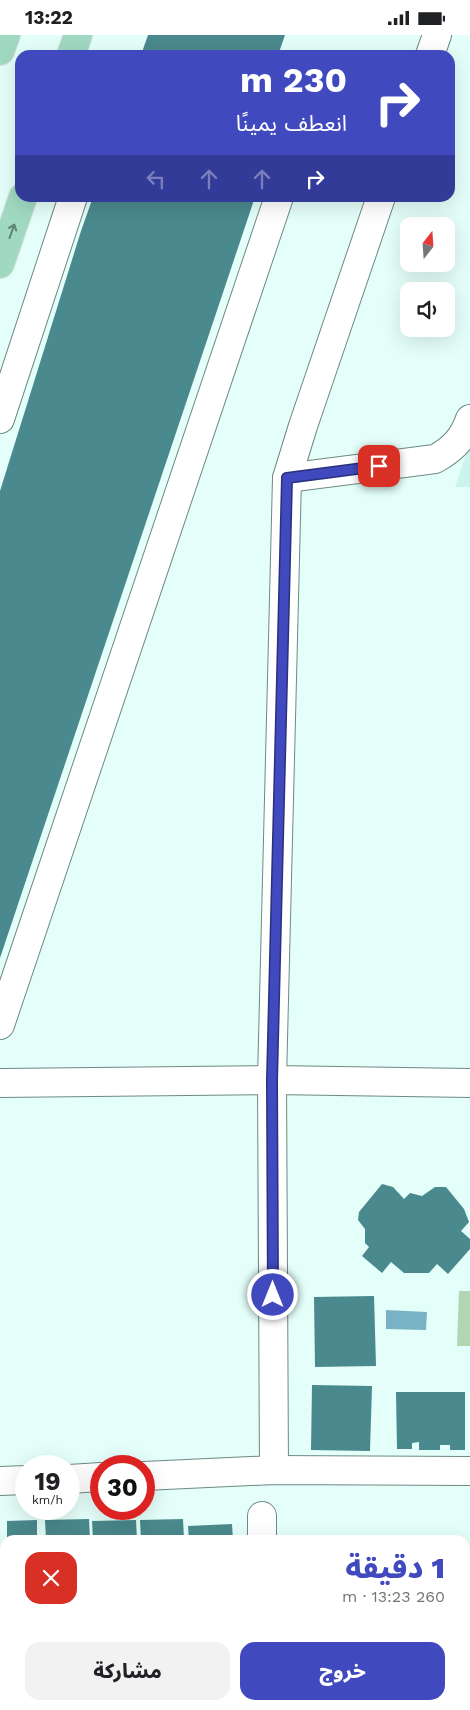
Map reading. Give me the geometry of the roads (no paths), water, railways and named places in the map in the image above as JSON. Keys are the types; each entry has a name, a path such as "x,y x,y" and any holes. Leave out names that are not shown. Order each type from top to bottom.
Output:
{"main road":[{"path":"0,51 6,35"},
{"path":"73,50 78,35"},
{"path":"0,264 21,202"}],"street":[{"path":"432,50 437,35"},
{"path":"0,419 71,202"},
{"path":"0,1025 277,202"},
{"path":"274,1470 272,1080 287,478 379,202"},
{"path":"287,478 435,459 449,451 466,430 470,419"},
{"path":"0,1083 272,1080 470,1083"},
{"path":"155,1475 274,1470 470,1471"},
{"path":"0,1481 15,1480"}]}
